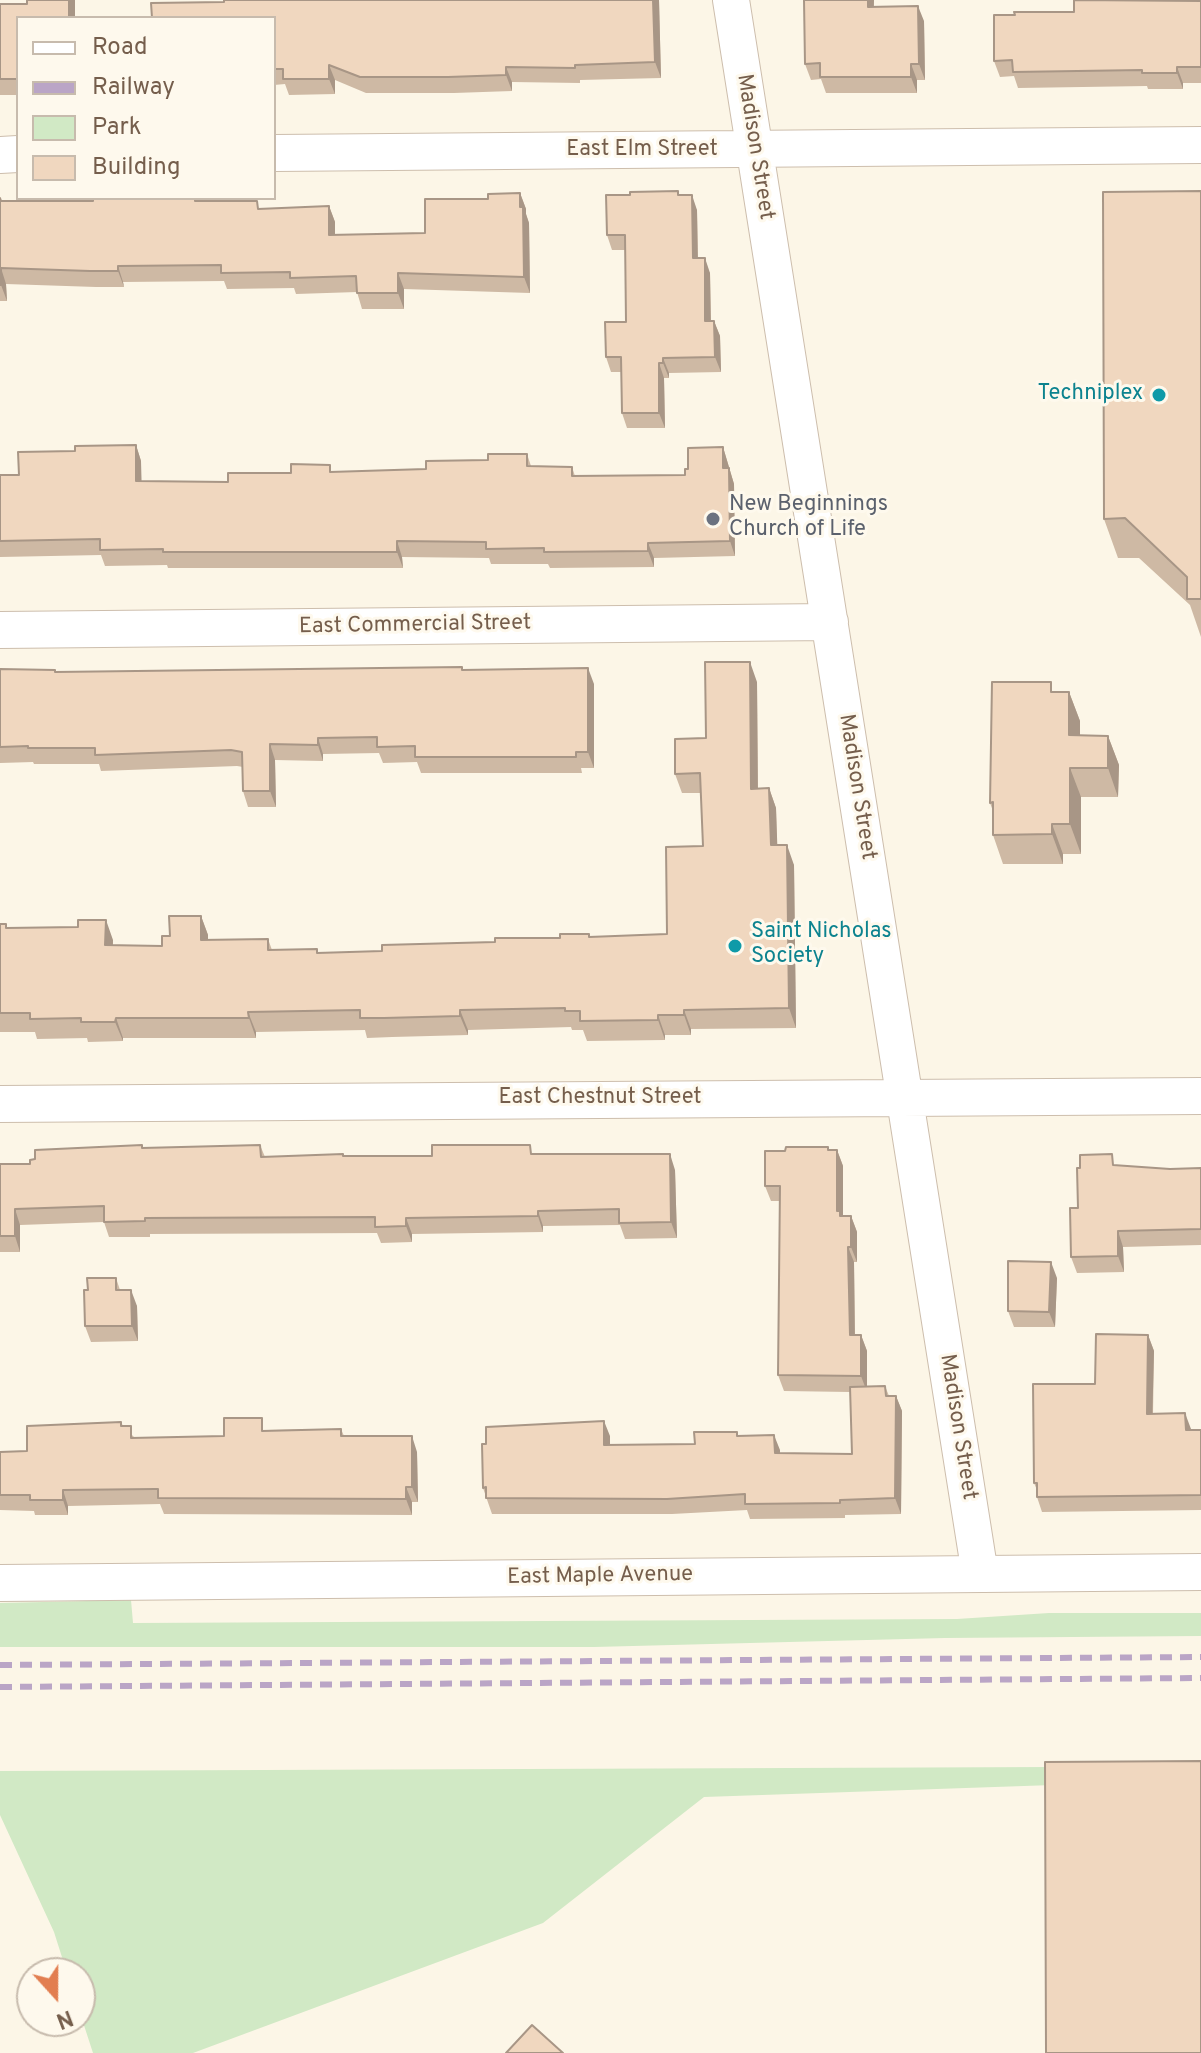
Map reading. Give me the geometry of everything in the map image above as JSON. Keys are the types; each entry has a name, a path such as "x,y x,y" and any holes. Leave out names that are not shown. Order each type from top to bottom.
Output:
{"street":[{"name":"Madison Street","path":"731,0 980,1574"},
{"name":"East Elm Street","path":"276,153 1201,145"},
{"name":"East Commercial Street","path":"0,630 830,622"},
{"name":"East Chestnut Street","path":"0,1104 1201,1096"},
{"name":"East Maple Avenue","path":"0,1583 1201,1572"}],"green space":[{"path":"131,1600 133,1623 957,1619 1049,1613 1201,1613 1201,1636 945,1638 594,1647 0,1647 0,1603"},
{"path":"1052,1767 1053,1785 704,1797 543,1923 193,2053 93,2053 88,2037 96,2037 96,1957 62,1957 54,1932 0,1815 0,1771"}],"building":[{"path":"27,0 69,0 69,16 16,16 16,79 0,79 0,4 27,4"},
{"path":"653,0 655,62 575,65 575,68 506,67 506,75 448,77 360,77 329,65 329,79 283,79 283,69 276,69 276,16 152,16 151,3"},
{"path":"804,0 868,0 868,7 918,6 919,64 911,64 911,77 820,77 820,63 805,64"},
{"path":"1074,0 1201,1 1201,67 1177,67 1177,73 1142,73 1142,70 1013,72 1012,60 994,61 994,15 1074,12"},
{"path":"678,191 678,195 692,195 693,258 705,258 705,321 714,321 715,357 663,358 663,363 659,363 659,413 622,413 621,357 606,357 605,322 626,322 625,235 607,235 606,195"},
{"name":"Techniplex","path":"1201,191 1201,599 1187,599 1187,577 1125,518 1104,519 1103,192"},
{"path":"520,193 524,277 398,273 398,293 357,293 356,276 290,278 290,272 221,273 221,265 118,266 118,271 1,268 0,285 0,198 1,201 257,201 258,209 329,206 329,235 425,233 425,199 488,199 488,194"},
{"path":"136,445 136,481 228,482 228,473 291,473 291,464 330,465 330,472 426,469 426,461 488,460 488,454 527,454 527,466 572,467 572,476 685,475 688,448 723,447 723,468 729,468 730,541 648,543 648,551 544,552 544,548 486,549 486,542 397,541 397,552 163,552 163,549 100,550 100,539 0,541 0,475 19,475 18,452 75,451 75,446"},
{"path":"705,662 750,662 751,789 769,788 771,845 787,845 789,1008 684,1010 684,1015 658,1015 658,1020 580,1021 580,1011 565,1011 565,1008 460,1010 460,1016 384,1018 360,1018 360,1010 248,1012 249,1018 116,1018 115,1022 81,1022 81,1018 30,1019 30,1013 0,1013 0,924 6,924 6,928 78,927 78,920 106,920 105,945 162,946 162,936 170,936 169,916 201,916 201,940 268,939 268,950 317,949 317,953 382,951 382,945 495,942 495,938 560,938 560,934 589,934 589,937 667,934 666,847 703,846 700,773 675,774 675,739 706,738"},
{"path":"462,667 462,670 588,668 588,752 576,752 576,757 415,757 415,746 377,747 377,737 318,738 318,745 270,744 270,791 243,791 242,752 231,750 95,755 95,748 0,747 0,669 55,672"},
{"path":"992,682 1051,682 1051,692 1069,692 1069,735 1108,736 1108,768 1070,768 1070,824 1052,824 1052,834 993,835 993,802 990,803"},
{"path":"142,1145 142,1148 260,1145 261,1157 343,1154 432,1156 432,1145 530,1145 531,1154 670,1154 671,1222 619,1223 619,1209 538,1211 538,1216 406,1218 406,1226 375,1227 375,1217 145,1218 145,1221 104,1222 104,1206 15,1209 15,1236 0,1236 0,1164 30,1164 30,1160 35,1159 35,1150"},
{"path":"786,1147 828,1147 828,1150 837,1150 837,1211 840,1211 840,1216 851,1216 851,1247 848,1247 850,1335 861,1335 861,1376 778,1375 780,1186 765,1186 765,1151 785,1151"},
{"path":"1112,1154 1113,1165 1201,1168 1201,1229 1118,1231 1118,1256 1071,1257 1070,1208 1078,1208 1077,1168 1080,1168 1080,1155"},
{"path":"1008,1261 1051,1262 1049,1312 1008,1311"},
{"path":"87,1278 116,1278 116,1290 131,1290 132,1326 85,1326 84,1290 88,1290"},
{"path":"1096,1334 1148,1335 1147,1414 1185,1413 1186,1430 1201,1430 1201,1495 1037,1497 1037,1483 1034,1483 1033,1384 1095,1384"},
{"path":"885,1386 886,1396 896,1396 895,1498 840,1500 840,1503 745,1504 745,1494 667,1499 486,1498 486,1487 483,1488 482,1444 486,1444 486,1427 604,1421 604,1445 695,1444 694,1432 737,1432 737,1436 774,1435 775,1453 852,1454 850,1387"},
{"path":"224,1418 262,1418 262,1431 341,1429 341,1436 412,1436 412,1487 406,1487 406,1499 158,1498 158,1489 63,1490 63,1500 30,1500 30,1495 0,1495 0,1452 27,1451 27,1426 121,1422 121,1426 131,1426 131,1438 224,1436"},
{"path":"1201,1761 1201,2053 1046,2053 1045,1762"},
{"path":"532,2025 563,2053 506,2053"}],"railway":[{"path":"0,1665 1201,1657"},
{"path":"0,1687 1201,1678"}],"place":[{"name":"Techniplex","path":"1159,395"},
{"name":"New Beginnings Church of Life","path":"713,519"},
{"name":"Saint Nicholas Society","path":"735,946"}]}
